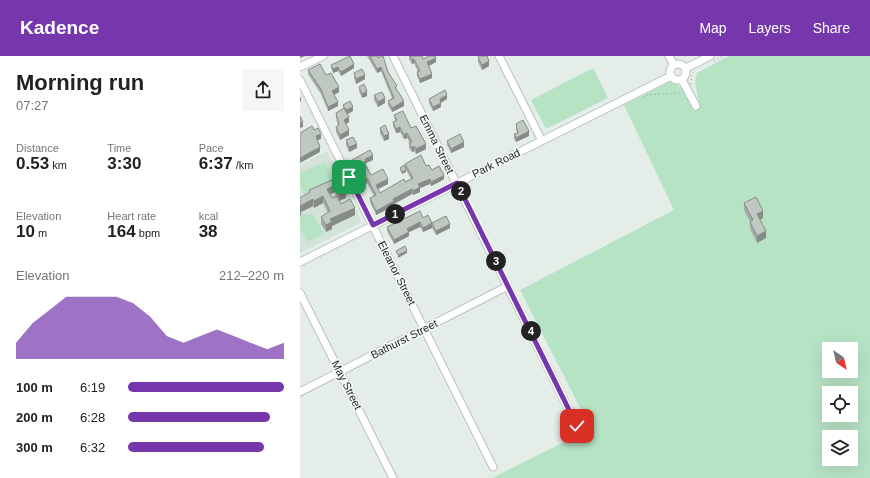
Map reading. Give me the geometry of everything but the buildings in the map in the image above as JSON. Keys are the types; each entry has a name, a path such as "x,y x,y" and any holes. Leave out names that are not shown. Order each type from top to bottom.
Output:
{"street":[{"path":"300,67 323,56"},
{"name":"Emma Street","path":"393,56 577,426"},
{"path":"499,56 542,141"},
{"path":"669,56 674,65"},
{"path":"686,68 710,56"},
{"path":"682,80 676,80 671,76 670,69 674,65 681,64 686,68"},
{"path":"682,80 686,75 686,68"},
{"name":"Park Road","path":"300,262 671,76"},
{"name":"Eleanor Street","path":"300,80 493,467"},
{"path":"682,80 696,106"},
{"name":"Bathurst Street","path":"300,392 508,286"},
{"name":"May Street","path":"300,293 393,478"}],"shaded area":[{"path":"327,151 362,222 300,253 300,165"}],"green space":[{"path":"729,56 870,56 870,478 492,478 591,429 520,290 674,210 624,105 669,82 678,85 681,88 694,109 699,106 695,81 697,73"},
{"path":"593,68 608,98 546,129 531,100"},
{"path":"325,162 333,181 304,194 300,185 300,173"},
{"path":"304,214 313,214 324,234 307,242 300,228 300,216"}],"route":[{"path":"349,177 373,225 457,183 577,426"}]}
